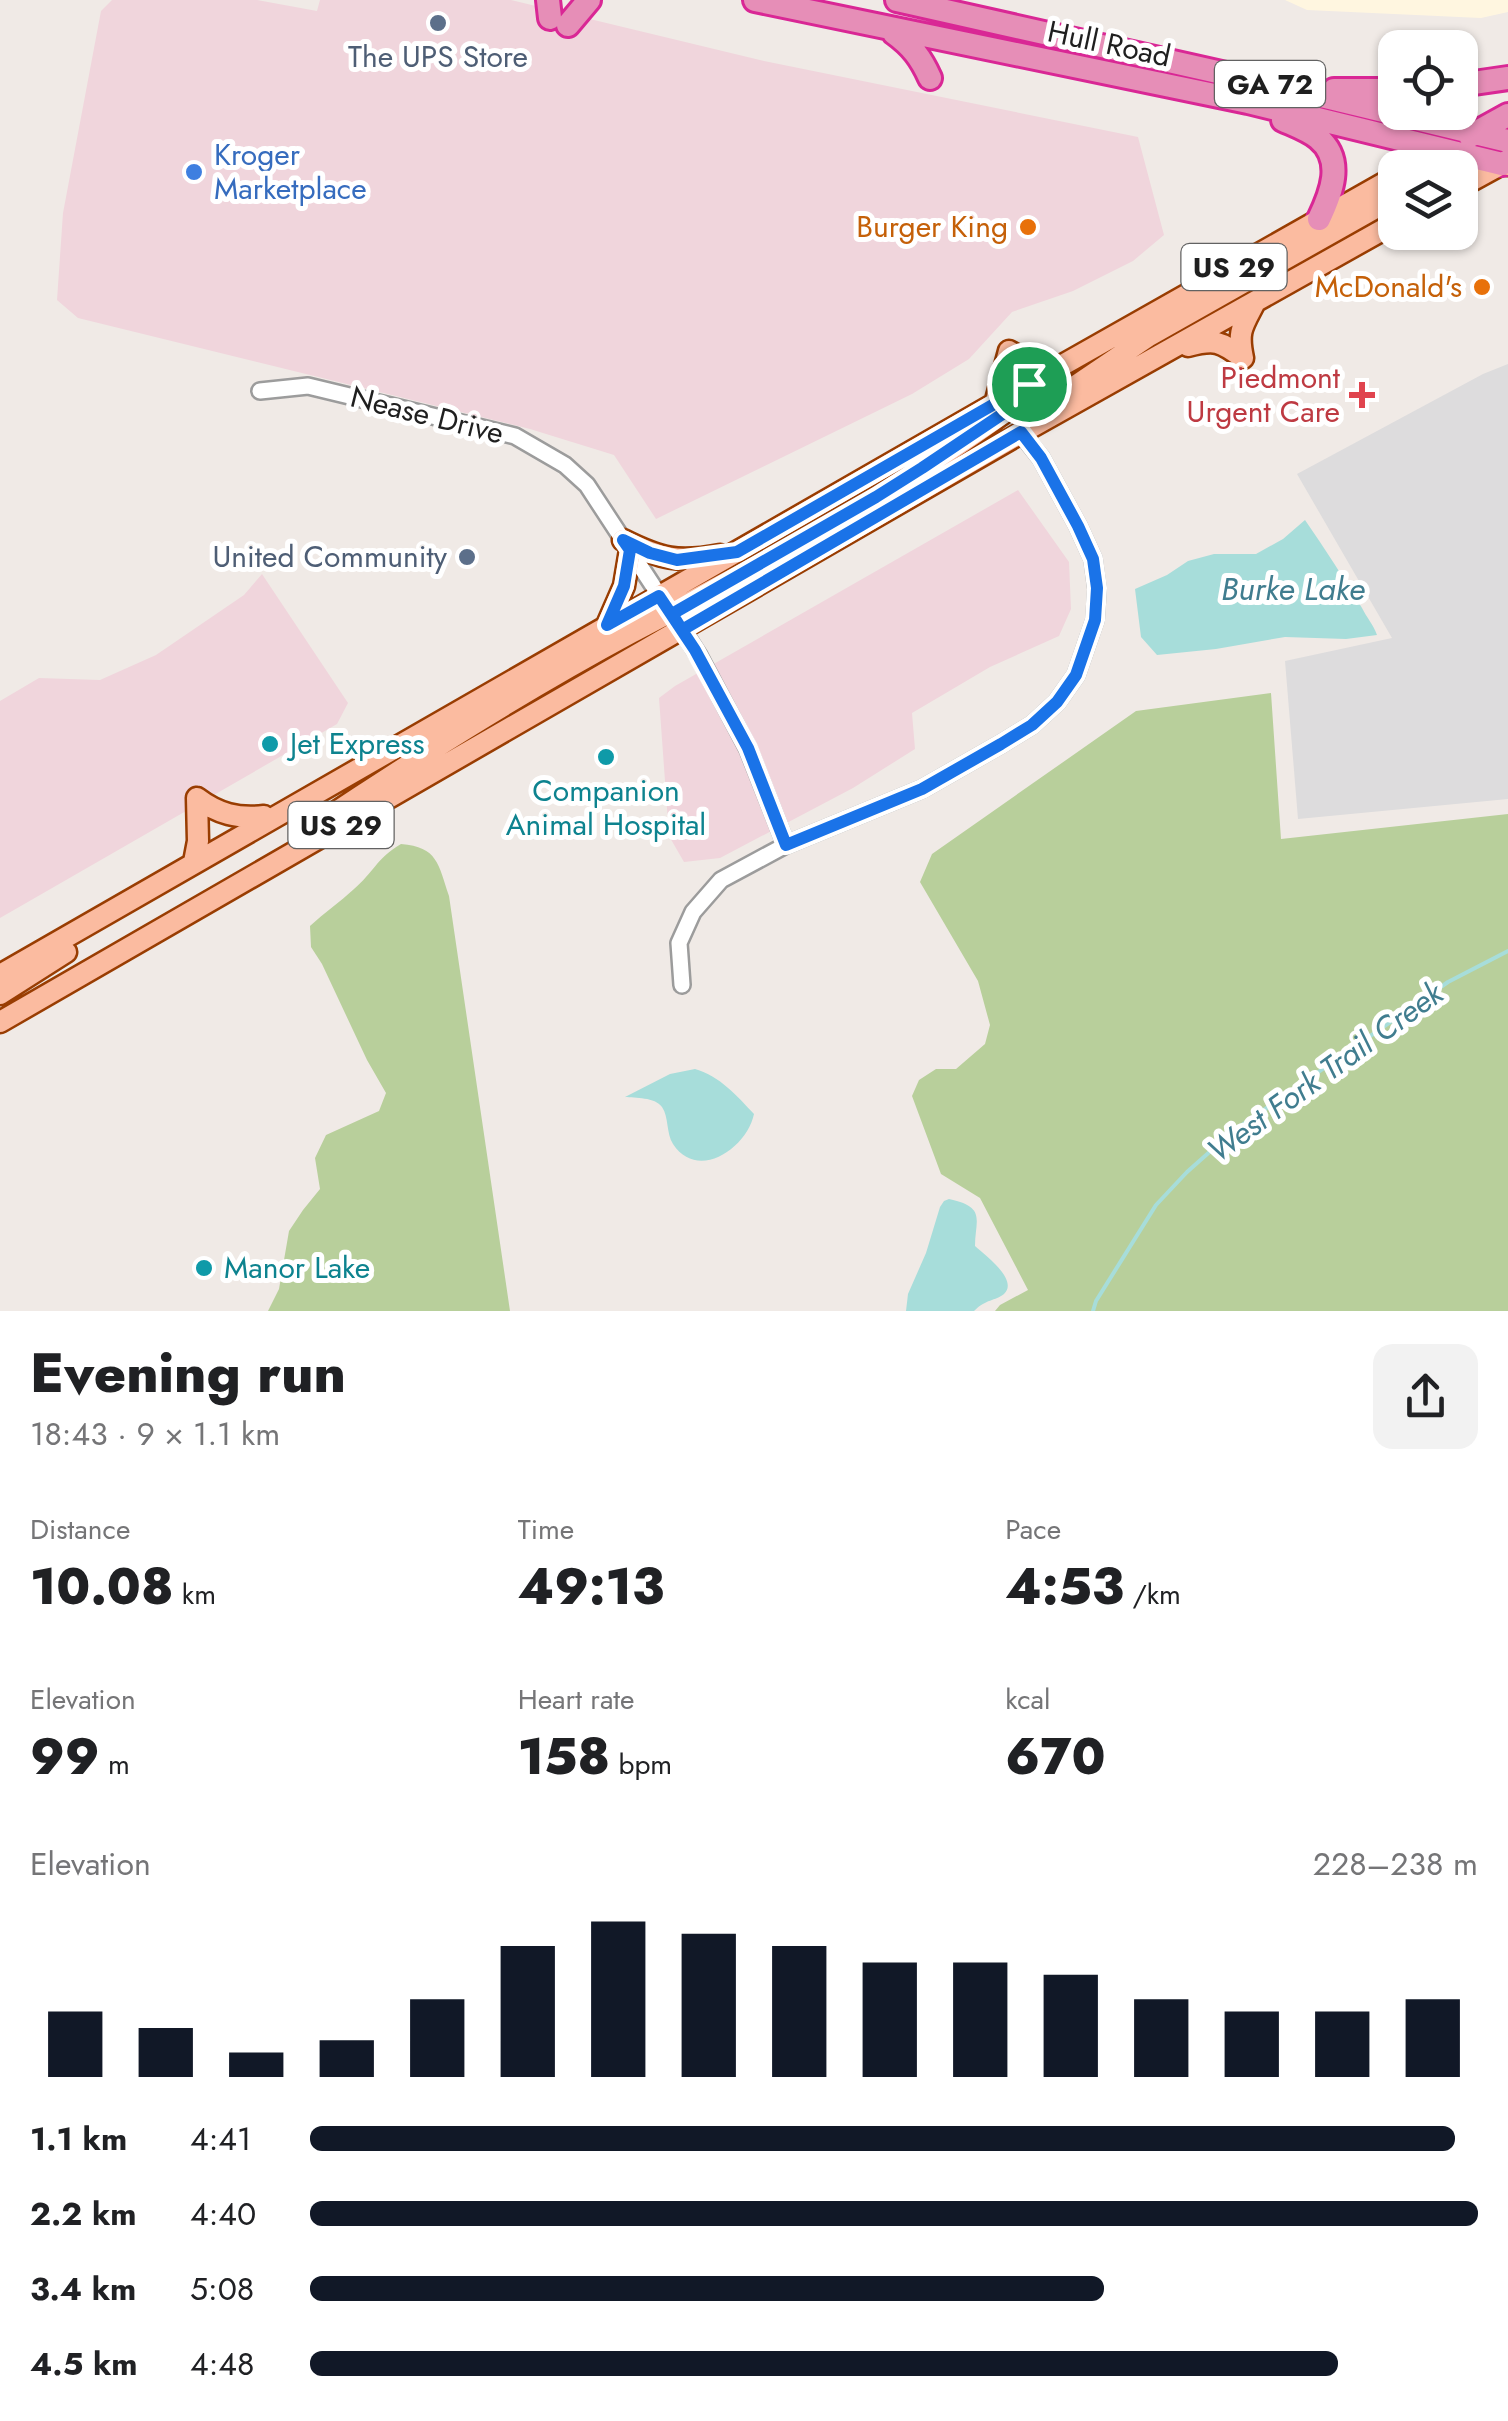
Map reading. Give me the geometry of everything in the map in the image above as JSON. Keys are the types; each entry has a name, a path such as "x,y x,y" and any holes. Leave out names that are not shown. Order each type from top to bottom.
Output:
{"highway":[{"path":"556,14 589,0"},
{"name":"Hull Road","path":"755,0 1248,102 1416,150"},
{"name":"Hull Road","path":"897,0 1284,87 1506,152"},
{"path":"887,28 910,45 930,78 934,68 968,45 1016,43 1056,52 1062,48 1065,37"},
{"path":"1478,82 1508,78"},
{"path":"1284,87 1378,90"},
{"path":"1248,102 1317,137 1330,153 1334,178 1318,219"},
{"path":"1465,150 1508,115"}],"main road":[{"path":"1478,173 1506,152"},
{"name":"US 29","path":"0,975 607,625 671,613 737,552 1378,186"},
{"path":"1021,432 1037,412 1149,336 1378,207"},
{"name":"US 29","path":"0,1022 256,874 671,613 1021,432 1378,233"},
{"path":"1167,352 1209,341 1226,345 1243,358 1240,330 1255,302"},
{"path":"671,613 907,478 1004,413 1038,379 1009,351 995,404"},
{"path":"607,625 624,586 626,545 677,560 737,552"},
{"path":"194,862 198,841 197,798 210,808 240,819 276,815"},
{"path":"0,994 80,943 92,922"}],"street":[{"name":"Nease Drive","path":"260,392 308,386 515,436 576,473 598,500 671,613 748,748 786,845"},
{"path":"682,985 679,943 693,912 721,880 786,845 922,789 1001,744 1044,714 1076,675 1095,620 1097,588 1093,559 1041,458 1021,432"}],"shaded area":[{"path":"112,0 257,0 317,11 320,0 511,0 764,61 1138,137 1164,235 1133,261 1073,291 1012,312 969,359 912,394 656,519 614,455 530,429 78,318 57,300 63,213 101,11"},
{"path":"1285,0 1508,0 1508,12 1481,18 1307,10"},
{"path":"1508,364 1508,799 1298,819 1285,661 1392,638 1297,474"},
{"path":"1018,490 1069,562 1071,609 1059,636 990,667 912,713 915,749 853,788 720,858 684,862 669,836 659,698"},
{"path":"262,574 348,703 337,724 0,918 0,701 39,678 100,680 156,655 244,595"}],"green space":[{"path":"1271,693 1281,839 1508,814 1508,1311 995,1311 1028,1290 980,1198 941,1174 912,1096 919,1080 936,1069 956,1069 985,1044 990,1025 978,981 920,882 932,854 1136,711"},
{"path":"401,844 430,853 449,896 510,1311 268,1311 279,1289 289,1231 320,1189 315,1158 326,1135 379,1111 386,1093 311,947 310,926"}],"water":[{"name":"Burke Lake","path":"1305,520 1377,635 1346,639 1285,637 1157,655 1141,637 1135,589 1188,561 1214,554 1256,554 1283,539"},
{"path":"695,1069 720,1082 754,1114 750,1127 732,1148 708,1160 683,1155 673,1144 659,1104 625,1097 670,1074"},
{"path":"949,1199 974,1211 975,1246 999,1268 1007,1288 1004,1294 974,1311 906,1311 908,1294 940,1207"}],"waterway":[{"name":"West Fork Trail Creek","path":"1093,1311 1156,1205 1232,1132 1448,982 1508,951"}],"place":[{"name":"The UPS Store","path":"438,23"},
{"name":"Kroger Marketplace","path":"194,172"},
{"name":"Burger King","path":"1028,227"},
{"name":"McDonald's","path":"1482,287"},
{"name":"Piedmont Urgent Care","path":"1362,395"},
{"name":"United Community","path":"467,557"},
{"name":"Jet Express","path":"270,744"},
{"name":"Companion Animal Hospital","path":"606,757"},
{"name":"Manor Lake","path":"204,1268"}],"route":[{"path":"1029,384 1004,413 922,468 672,614 682,630 1021,432 1041,458 1078,526 1093,559 1097,588 1095,620 1076,675 1057,702 1032,725 922,789 786,845 748,748 695,650 659,596 607,625 624,586 630,550 623,540 677,560 737,552 1029,384"}]}
